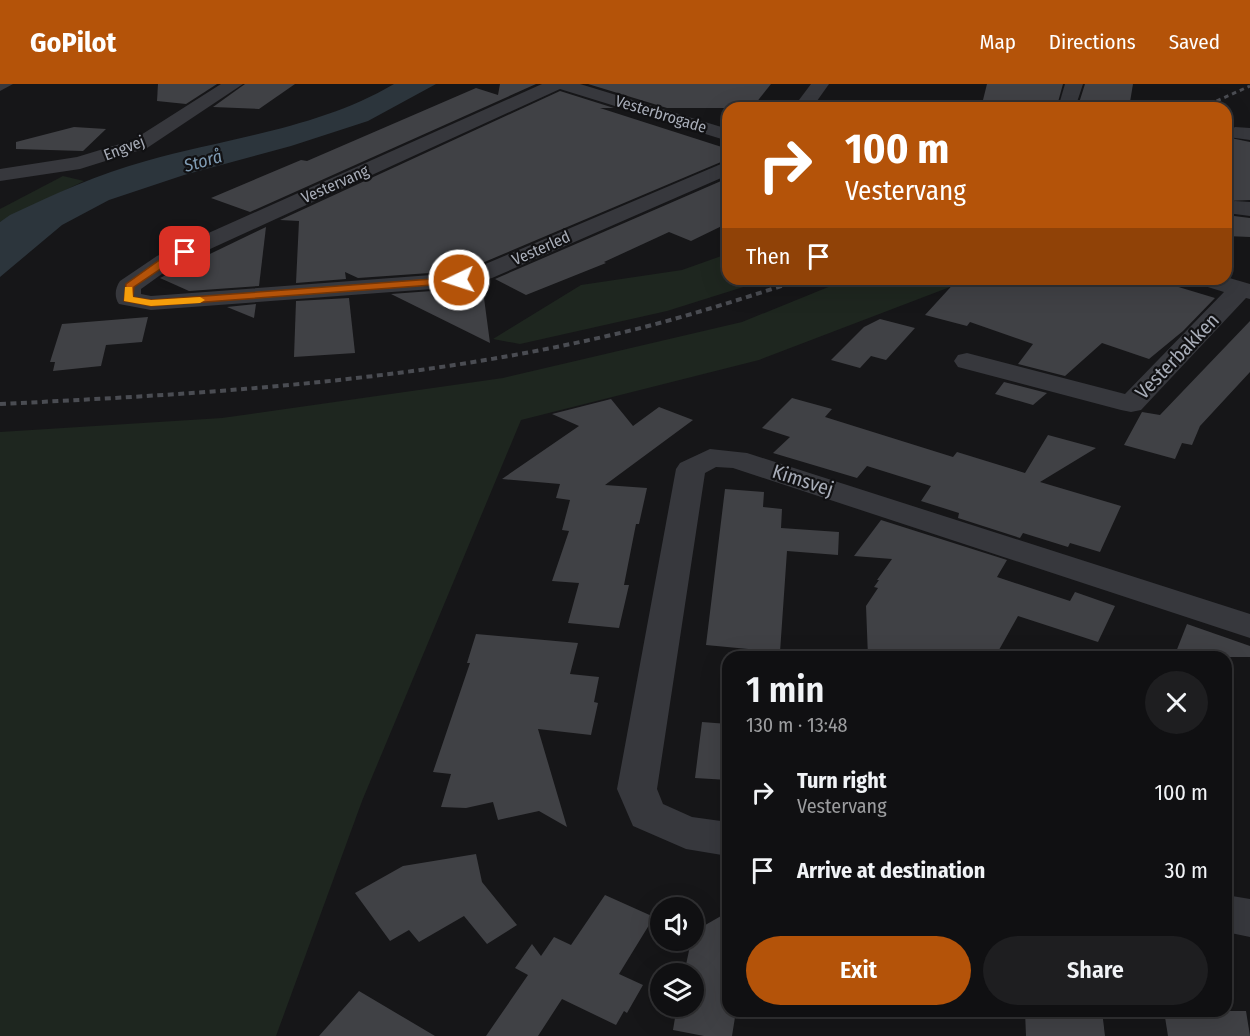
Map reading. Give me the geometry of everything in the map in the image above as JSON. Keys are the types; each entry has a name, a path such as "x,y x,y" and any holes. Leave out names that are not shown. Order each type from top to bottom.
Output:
{"street":[{"path":"0,86 4,84"},
{"name":"Engvej","path":"0,175 80,163 140,144 234,84"},
{"name":"Vesterbrogade","path":"559,84 722,133"},
{"name":"Vestervang","path":"128,299 129,286 165,261 559,84"},
{"path":"806,102 820,84"},
{"name":"Vesterled","path":"128,299 151,303 459,280 484,273 722,170"},
{"path":"1228,285 1245,290"},
{"name":"Vesterbakken","path":"967,361 1131,404 1245,290"},
{"name":"Kimsvej","path":"722,838 686,833 646,815 636,789 691,469 710,458 736,459 1250,626"},
{"path":"1232,915 1250,918"}],"shaded area":[{"path":"63,176 84,181 0,222 0,209"},
{"path":"722,256 722,285 750,285 667,311 520,344 493,339 581,285 682,270"},
{"path":"833,285 955,285 759,360 521,420 362,801 276,1036 0,1036 0,432 222,418 503,378 742,322"}],"water":[{"name":"Storå","path":"394,84 436,84 368,121 291,146 184,175 109,200 62,225 0,277 0,222 10,215 111,172 177,153 305,122 365,99"}],"building":[{"path":"158,84 217,84 186,104 157,101"},
{"path":"245,84 295,84 259,109 213,107"},
{"path":"500,84 536,84 250,212 211,198 301,160 307,161 476,88 498,95"},
{"path":"588,84 771,84 757,102 722,102 722,108 667,108"},
{"path":"987,84 1063,84 1058,102 982,102"},
{"path":"1085,84 1133,84 1130,102 1079,102"},
{"path":"560,91 614,108 600,108 722,147 722,162 475,266 458,271 358,278 345,272 346,279 296,283 299,221 280,220"},
{"path":"74,127 106,129 83,151 16,149 16,142"},
{"path":"1232,138 1250,142 1250,200 1232,201"},
{"path":"722,181 722,226 691,241 669,232 604,262 606,263 526,295 495,279"},
{"path":"1232,216 1250,218 1250,237 1232,236"},
{"path":"266,227 259,286 189,291 160,278"},
{"path":"482,283 490,343 391,294 459,289"},
{"path":"952,285 1172,285 1215,298 1183,331 1149,359 1102,343 1065,376 1018,364 1033,344 970,322 967,326 925,315"},
{"path":"349,298 355,353 294,357 296,301"},
{"path":"256,304 254,318 227,307"},
{"path":"148,317 142,342 106,345 101,366 53,371 55,362 50,362 62,324"},
{"path":"880,319 915,328 886,360 871,356 860,368 831,360 864,327"},
{"path":"1250,321 1250,372 1200,426 1192,445 1182,443 1175,459 1124,445 1142,412 1160,415"},
{"path":"1004,382 1047,393 1033,405 995,394"},
{"path":"792,398 832,409 825,417 953,457 957,452 1025,473 1048,435 1096,448 1040,482 1121,506 1100,552 1070,543 1068,547 1023,533 1020,538 958,518 959,513 921,501 931,486 867,466 857,478 773,453 790,437 762,428"},
{"path":"611,399 633,426 659,407 693,420 605,485 647,488 639,524 636,524 624,585 629,585 619,628 568,623 579,583 552,581 569,531 562,530 570,500 556,498 560,484 502,479 579,426 552,414"},
{"path":"725,489 764,492 763,507 782,509 781,528 839,532 838,555 787,551 780,651 706,645"},
{"path":"881,520 1007,560 997,577 1070,601 1075,592 1115,606 1098,642 1018,616 998,651 868,651 866,606 878,588 874,587 879,580 877,580 892,559 854,556"},
{"path":"1187,624 1250,646 1250,657 1232,657 1232,651 1176,651"},
{"path":"476,634 578,643 570,674 599,677 594,702 598,703 591,735 538,729 567,827 539,811 498,820 493,802 466,808 441,807 451,774 433,772 470,663 467,663"},
{"path":"702,722 722,724 722,780 695,778"},
{"path":"476,854 482,882 517,925 487,944 464,916 419,942 409,930 390,941 355,893 403,866"},
{"path":"605,895 650,915 650,924 619,974 643,985 627,1013 624,1011 616,1025 562,999 538,1036 486,1036 528,975 515,968 532,944 541,956 554,937 571,945"},
{"path":"722,915 722,1017 735,1017 732,1036 704,1036 673,1030 675,1017 704,1017 704,963 686,963 689,951 704,951 704,926"},
{"path":"359,991 435,1036 319,1036"},
{"path":"1232,1011 1246,1011 1250,1036 1168,1036 1165,1017 1232,1017"},
{"path":"1025,1017 1103,1017 1105,1036 1026,1036"}],"railway":[{"path":"1214,102 1250,86"},
{"path":"0,404 152,396 305,384 457,365 532,352 632,330 784,285"}],"slow traffic":[{"path":"129,289 128,299 151,303 200,300"}],"route":[{"path":"185,252 165,261 129,286 128,299 151,303 459,280"}]}
